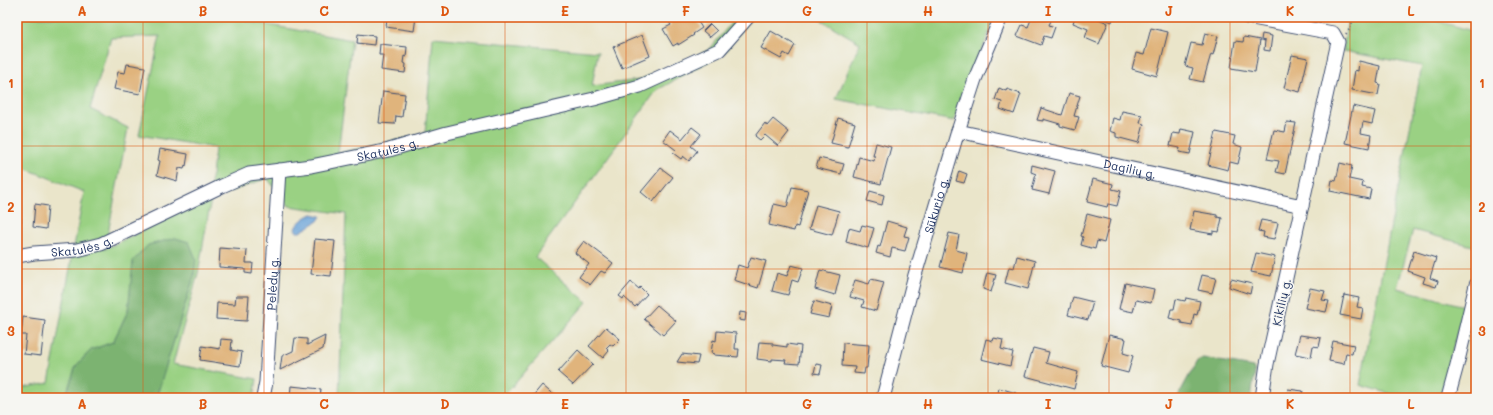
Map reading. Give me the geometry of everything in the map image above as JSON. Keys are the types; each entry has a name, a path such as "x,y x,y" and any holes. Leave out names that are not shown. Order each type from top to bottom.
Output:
{"street":[{"name":"Skatulės g.","path":"17,256 34,253 78,250 101,244 249,174 311,166 388,150 447,134 594,99 640,86 719,50 748,17"},
{"name":"Sūkurio g.","path":"883,398 915,276 958,131 975,79 1001,17"},
{"path":"1247,17 1333,33 1338,42"},
{"name":"Kikilių g.","path":"1262,398 1267,364 1338,42"},
{"name":"Dagilių g.","path":"958,131 1302,206"},
{"name":"Pelėdų g.","path":"263,398 266,382 279,170"},
{"path":"1448,398 1458,365 1476,284"}],"path":[{"path":"1338,42 1350,29 1352,17"}],"green space":[{"path":"17,17 246,17 246,21 352,40 338,153 425,134 433,37 598,52 592,86 639,80 709,50 736,17 751,17 724,53 657,90 535,257 587,302 502,398 339,398 346,214 289,206 267,178 211,199 198,273 173,364 257,379 254,398 156,398 194,276 134,261 128,311 113,342 91,350 76,366 65,398 17,398 17,389 49,383 84,192 17,165","holes":["160,36 139,135 215,148 210,193 158,223 105,249 128,128 90,109 111,38"]},
{"path":"816,17 995,17 954,121 836,99 860,43"},
{"path":"1348,17 1430,17 1430,19 1476,32 1476,247 1413,230 1397,288 1464,306 1440,398 1405,398 1360,385 1422,66 1343,51"},
{"path":"175,238 189,242 196,259 194,276 156,398 65,398 76,366 91,350 113,342 128,311 133,261 148,245"},
{"path":"1203,358 1253,367 1255,372 1251,398 1177,398 1197,361"}],"water":[{"path":"312,214 321,216 318,221 300,232 297,232 295,229 298,224"}],"building":[{"path":"387,17 416,17 414,31 386,27"},
{"path":"666,17 695,17 702,28 678,45 678,43 673,46 663,29 671,25"},
{"path":"1032,17 1036,19 1037,17 1052,18 1049,25 1055,27 1051,38 1044,36 1041,45 1017,36 1022,25 1028,27"},
{"path":"1075,17 1094,17 1108,23 1099,44 1085,38 1088,29 1073,23"},
{"path":"1100,17 1113,17 1112,22"},
{"path":"710,24 717,31 710,37 703,31"},
{"path":"1151,28 1168,32 1157,76 1132,69 1136,53 1144,55"},
{"path":"771,31 795,45 789,56 784,53 781,59 761,48"},
{"path":"1205,33 1218,36 1203,82 1190,79 1193,68 1185,66 1191,43 1202,45"},
{"path":"358,34 375,36 374,45 357,43"},
{"path":"1262,34 1272,36 1270,51 1264,50 1265,41 1261,40"},
{"path":"642,35 650,56 622,68 613,47"},
{"path":"1244,37 1260,40 1255,72 1231,68 1235,41 1243,42"},
{"path":"380,44 407,47 406,57 404,56 403,63 406,64 405,73 381,70 383,55 379,55"},
{"path":"1292,55 1308,58 1300,92 1284,88"},
{"path":"1359,61 1380,66 1377,83 1380,84 1378,95 1352,90 1355,70 1358,71"},
{"path":"127,64 145,67 140,94 114,89 118,72 125,73"},
{"path":"999,88 1021,94 1014,114 1000,109 1002,102 995,100"},
{"path":"383,91 405,94 402,117 396,116 395,124 379,123"},
{"path":"1069,93 1080,96 1074,116 1079,117 1075,130 1043,119 1043,121 1037,120 1041,108 1062,115"},
{"path":"1353,106 1375,111 1372,124 1363,122 1361,133 1371,135 1369,148 1345,143"},
{"path":"1122,111 1142,115 1140,123 1144,124 1139,143 1116,137 1116,133 1110,131 1113,118 1120,120"},
{"path":"838,118 855,123 848,147 831,143"},
{"path":"773,119 789,132 778,146 765,135 760,140 755,136 765,123 767,126"},
{"path":"1287,122 1296,123 1285,174 1276,172 1279,161 1267,159 1274,130 1285,132"},
{"path":"692,127 701,134 691,146 697,151 689,161 683,156 681,159 673,153 676,150 663,140 670,130 682,139"},
{"path":"1181,129 1195,132 1190,154 1179,152 1180,148 1170,146 1173,133 1180,134"},
{"path":"1216,132 1235,136 1233,144 1242,147 1238,164 1230,162 1228,170 1208,165"},
{"path":"876,143 891,147 881,184 854,177 859,157 874,161 875,156 873,156"},
{"path":"160,149 188,154 186,166 185,165 184,169 179,168 177,181 157,175 160,161 158,160"},
{"path":"819,158 844,164 841,174 816,168"},
{"path":"1340,163 1352,166 1349,179 1363,182 1362,187 1371,189 1369,199 1330,191 1332,180 1336,181"},
{"path":"1032,165 1055,171 1049,194 1032,190 1036,174 1031,172"},
{"path":"661,168 673,177 653,202 641,192"},
{"path":"959,171 967,174 964,183 956,181"},
{"path":"1093,179 1113,184 1112,189 1121,191 1117,206 1108,204 1107,207 1087,202"},
{"path":"792,187 808,190 798,227 795,226 794,231 769,225 774,204 787,207"},
{"path":"870,191 884,195 882,205 867,201"},
{"path":"35,204 48,206 46,229 33,227"},
{"path":"816,205 839,211 832,235 809,229"},
{"path":"17,209 20,209 21,222 17,223"},
{"path":"1194,211 1217,215 1217,217 1222,218 1219,232 1213,231 1213,234 1190,230"},
{"path":"1087,214 1110,220 1104,243 1097,241 1095,249 1081,245 1083,237 1081,236"},
{"path":"1261,220 1278,223 1274,239 1263,237 1264,232 1258,231"},
{"path":"887,221 907,227 904,236 909,237 905,251 892,248 890,257 876,253 878,246 880,247"},
{"path":"862,225 874,228 868,248 846,242 849,228 860,231"},
{"path":"949,233 959,235 956,250 967,253 963,273 940,267"},
{"path":"315,239 335,241 331,276 311,274"},
{"path":"584,241 613,263 605,273 601,271 590,285 579,277 589,264 575,253"},
{"path":"220,248 247,250 246,263 253,263 252,274 245,273 245,269 219,267"},
{"path":"1414,251 1436,258 1430,278 1438,281 1436,287 1423,283 1425,277 1408,271"},
{"path":"1256,253 1275,257 1271,276 1251,272"},
{"path":"1017,256 1035,261 1028,289 1005,283 1009,267 1014,268"},
{"path":"751,257 766,261 758,288 734,280 738,265 747,268"},
{"path":"791,265 803,268 798,282 792,280 788,295 772,291 777,273 787,276"},
{"path":"820,270 840,275 835,295 815,289"},
{"path":"987,273 996,275 991,292 983,289"},
{"path":"1202,275 1216,278 1212,293 1198,290"},
{"path":"871,279 884,282 876,311 862,307 864,301 850,297 855,280 869,284"},
{"path":"1231,279 1252,284 1250,294 1229,287"},
{"path":"631,282 639,289 640,287 647,294 635,307 624,297 623,299 619,296"},
{"path":"1125,283 1154,289 1151,303 1136,300 1133,312 1119,309"},
{"path":"1310,288 1325,291 1322,300 1329,301 1326,312 1305,308"},
{"path":"1344,295 1359,298 1357,307 1363,308 1361,319 1340,315"},
{"path":"236,296 249,296 247,321 216,319 217,303 235,304"},
{"path":"1073,297 1093,302 1088,320 1068,315"},
{"path":"1186,298 1200,301 1197,315 1194,314 1192,325 1181,323 1181,321 1169,318 1171,309 1174,309 1176,299 1185,301"},
{"path":"814,301 832,306 829,318 810,314"},
{"path":"657,305 676,321 663,335 644,319"},
{"path":"740,312 746,313 745,321 739,320"},
{"path":"23,317 45,320 41,356 24,354 26,335 21,335"},
{"path":"606,327 620,339 613,346 610,344 606,348 609,351 603,358 589,346"},
{"path":"717,331 736,333 735,349 739,349 738,357 714,355 711,353 713,340 716,341"},
{"path":"1109,335 1126,339 1123,353 1133,356 1128,373 1101,366"},
{"path":"1300,335 1321,338 1319,347 1313,346 1311,357 1295,354"},
{"path":"325,336 323,349 280,370 282,356 293,351 295,338 307,339 307,345"},
{"path":"994,338 1003,340 1001,349 1013,352 1010,366 981,359 986,339 993,341"},
{"path":"221,339 232,340 231,350 242,352 240,366 200,360 202,346 220,349"},
{"path":"1333,341 1354,345 1352,354 1346,353 1344,364 1329,361"},
{"path":"759,342 773,343 773,345 787,347 787,344 801,346 799,364 785,363 786,360 772,359 772,361 757,359"},
{"path":"843,343 869,345 867,368 865,368 864,374 854,373 855,367 842,366"},
{"path":"1033,348 1049,352 1046,363 1078,372 1074,389 1025,376"},
{"path":"578,350 593,364 573,385 558,372"},
{"path":"682,354 699,356 697,364 677,362"},
{"path":"816,364 822,365 820,374 814,373"},
{"path":"542,385 557,398 533,398 532,397"},
{"path":"291,386 321,389 320,398 290,398"},
{"path":"999,388 1016,393 1015,398 997,398"},
{"path":"1288,389 1303,391 1301,398 1286,398"},
{"path":"1323,395 1339,397 1339,398 1322,398"}]}
